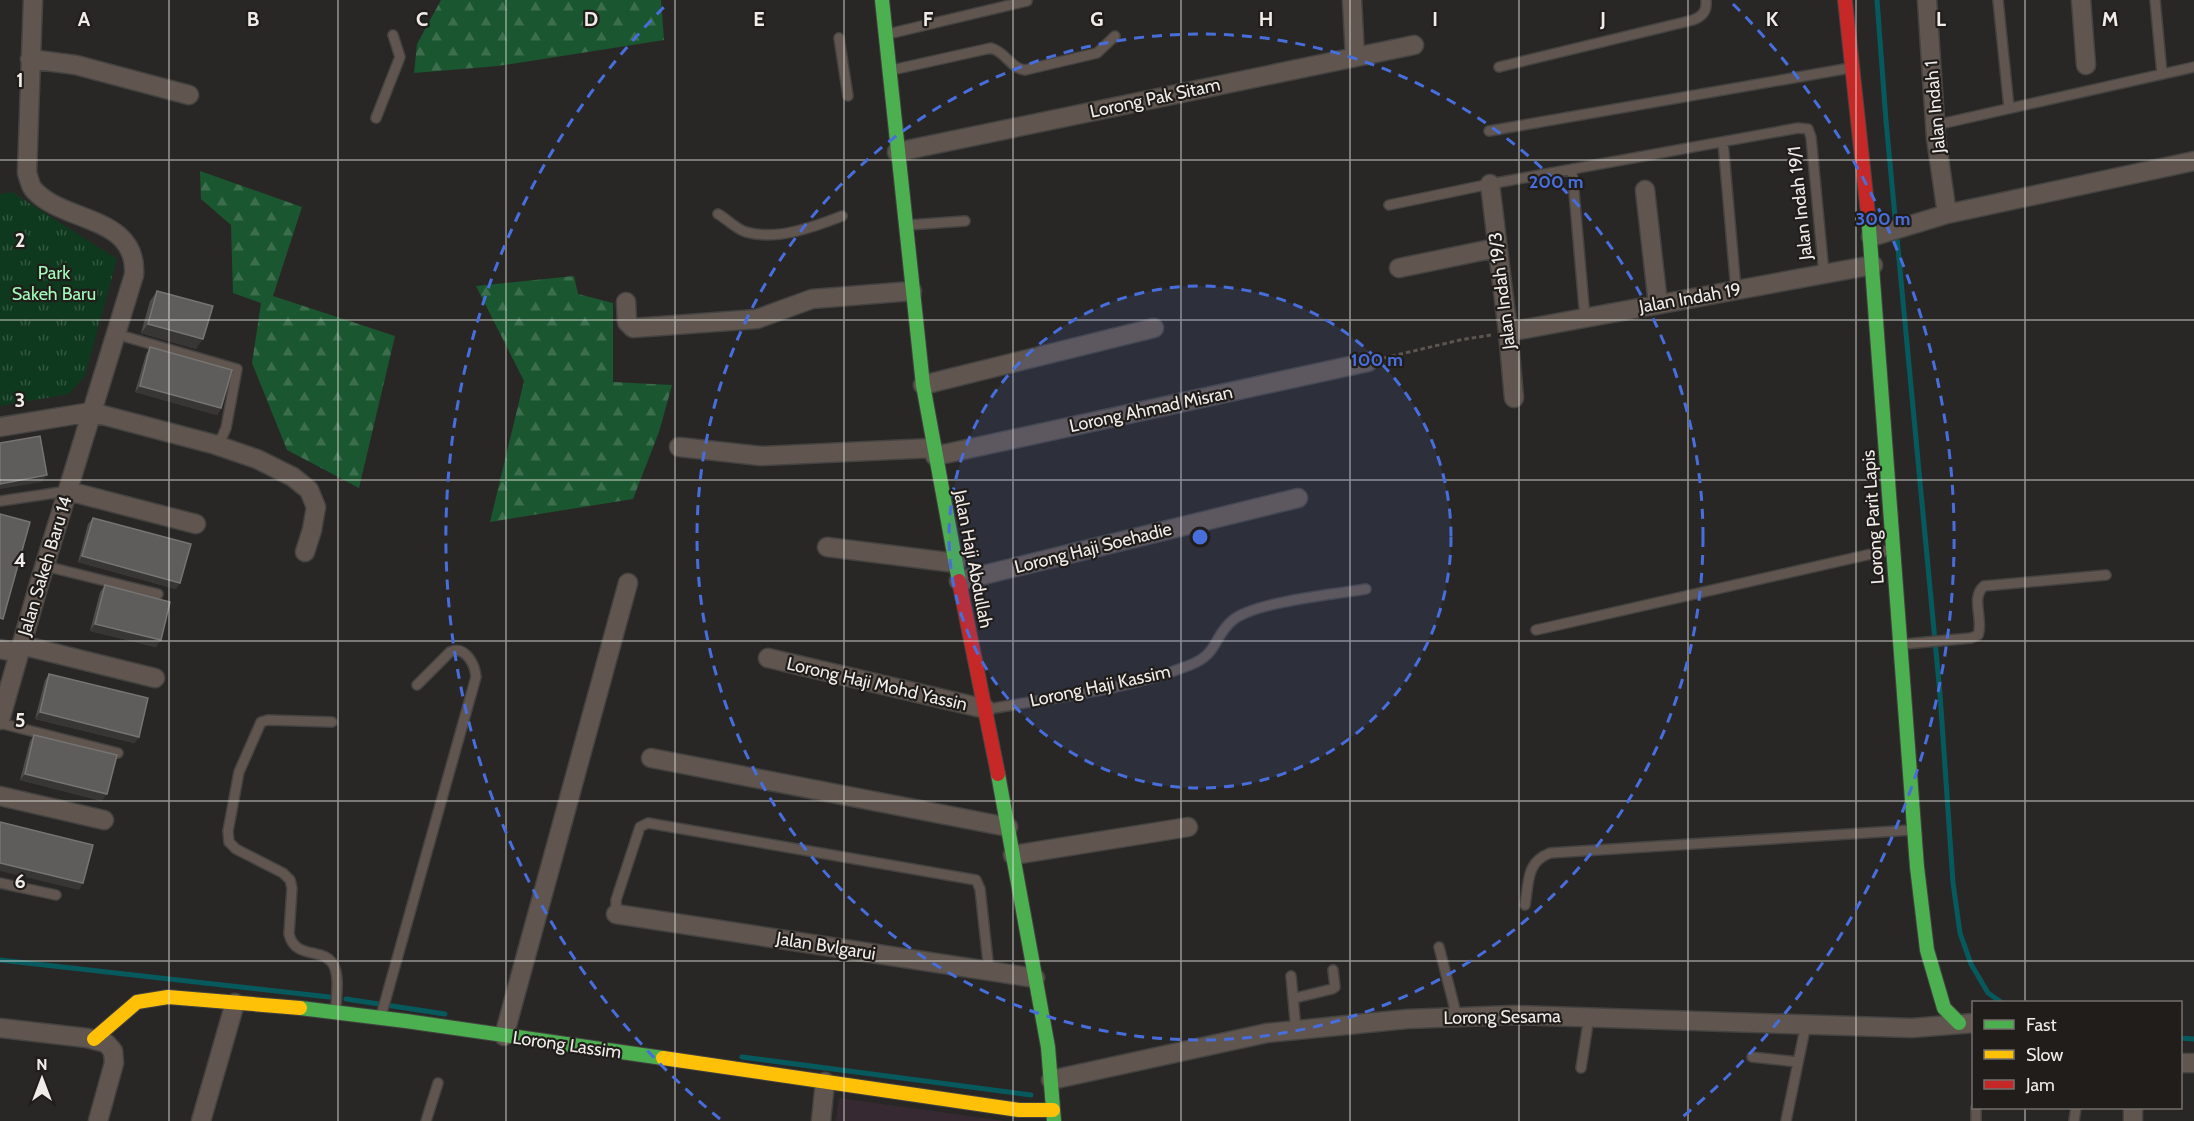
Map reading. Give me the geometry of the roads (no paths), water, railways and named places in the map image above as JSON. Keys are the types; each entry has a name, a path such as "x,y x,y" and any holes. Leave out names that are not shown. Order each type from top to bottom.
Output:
{"street":[{"name":"Jalan Sakeh Baru 14","path":"0,721 134,275 131,252 124,241 112,230 46,200 33,189 27,173 33,0"},
{"path":"1352,0 1355,57"},
{"name":"Lorong Parit Lapis","path":"1845,0 1852,68 1880,234 1873,265 1914,830 1927,950 1944,1008 1950,1016 1969,1026"},
{"name":"Jalan Indah 1","path":"1927,0 1936,125 1947,214"},
{"path":"2081,0 2086,64"},
{"name":"Jalan Haji Abdullah","path":"886,1 886,34 897,152 923,385 1048,1047 1054,1116"},
{"name":"Lorong Pak Sitam","path":"897,152 1414,45"},
{"path":"30,59 76,64 189,95"},
{"path":"1880,234 1947,214 2194,161"},
{"name":"Jalan Indah 19/3","path":"1490,184 1514,398"},
{"path":"1645,190 1658,304"},
{"path":"1399,268 1496,248"},
{"name":"Jalan Indah 19","path":"1508,332 1873,265"},
{"path":"626,302 627,322 633,328 757,319 818,298 912,291"},
{"path":"923,385 1154,328"},
{"name":"Lorong Ahmad Misran","path":"680,447 761,456 934,452 1368,362"},
{"path":"0,428 91,412 213,444 257,459 293,477 309,490 316,507 305,552"},
{"path":"68,491 196,524"},
{"name":"Lorong Haji Soehadie","path":"959,581 1298,498"},
{"path":"827,547 956,563"},
{"path":"504,1036 628,583"},
{"path":"0,649 20,649 155,678"},
{"name":"Lorong Haji Mohd Yassin","path":"768,658 986,709"},
{"path":"651,758 1008,827"},
{"path":"0,796 104,820"},
{"path":"1013,855 1188,827"},
{"name":"Jalan Bvlgarui","path":"616,914 1035,978"},
{"name":"Lorong Lassim","path":"94,1040 137,1002 168,997 234,1002 381,1018 1054,1116"},
{"path":"201,1121 234,1002"},
{"name":"Lorong Sesama","path":"1051,1080 1267,1033 1407,1019 1514,1015 1912,1028 1969,1026"},
{"path":"0,1028 106,1043 113,1052 114,1063 98,1121"},
{"path":"821,1121 825,1082"}],"lane":[{"path":"1499,67 1693,20 1704,14 1707,8 1706,0"},
{"path":"1998,0 2009,108"},
{"path":"2155,0 2162,74"},
{"path":"886,34 1027,1"},
{"path":"376,118 400,57 393,35"},
{"path":"890,70 991,48 999,50 1017,69 1025,70 1097,53 1115,36"},
{"path":"839,38 848,96"},
{"path":"1936,125 2194,67"},
{"path":"1489,131 1852,68"},
{"name":"Jalan Indah 19/1","path":"1723,142 1798,128 1808,129 1824,274"},
{"path":"1389,205 1490,184 1723,142 1736,290"},
{"path":"1572,169 1585,318"},
{"path":"718,214 744,231 756,234 777,234 814,227 842,216"},
{"path":"905,226 965,221"},
{"path":"116,334 237,369 226,428 222,436 213,444"},
{"path":"0,501 68,491"},
{"path":"1536,630 1893,549"},
{"path":"45,566 158,594"},
{"path":"1901,644 1971,638 1977,635 1980,629 1977,596 1984,586 2106,575"},
{"name":"Lorong Haji Kassim","path":"986,709 1149,680 1193,664 1209,655 1224,629 1234,619 1256,608 1366,589"},
{"path":"381,1018 476,677 475,671 466,655 460,650 455,650 450,652 417,685"},
{"path":"332,722 268,720 261,722 239,772 228,831 229,842 236,849 283,873 290,880 292,888 289,934 291,941 300,949 328,958 332,962 336,976 336,1013"},
{"path":"0,721 118,753"},
{"path":"616,914 616,900 640,827 648,823 976,880 980,889 988,970"},
{"path":"1525,905 1532,866 1538,858 1550,853 1914,830"},
{"path":"0,883 56,896"},
{"path":"1438,948 1457,1017"},
{"path":"1294,998 1335,987 1333,970"},
{"path":"1292,976 1296,1030"},
{"path":"1581,1068 1589,1017"},
{"path":"1786,1121 1806,1024"},
{"path":"1752,1057 1798,1062"},
{"path":"426,1121 438,1083"}],"waterway":[{"path":"1877,0 1886,121 1940,694 1953,883 1960,933 1971,964 1988,993 2000,1001"},
{"path":"0,960 329,997"},
{"path":"346,999 445,1014"},
{"path":"2182,1038 2194,1039"},
{"path":"742,1057 1031,1095"}],"park label":[{"name":"Park Sakeh Baru","path":"54,283"}]}
